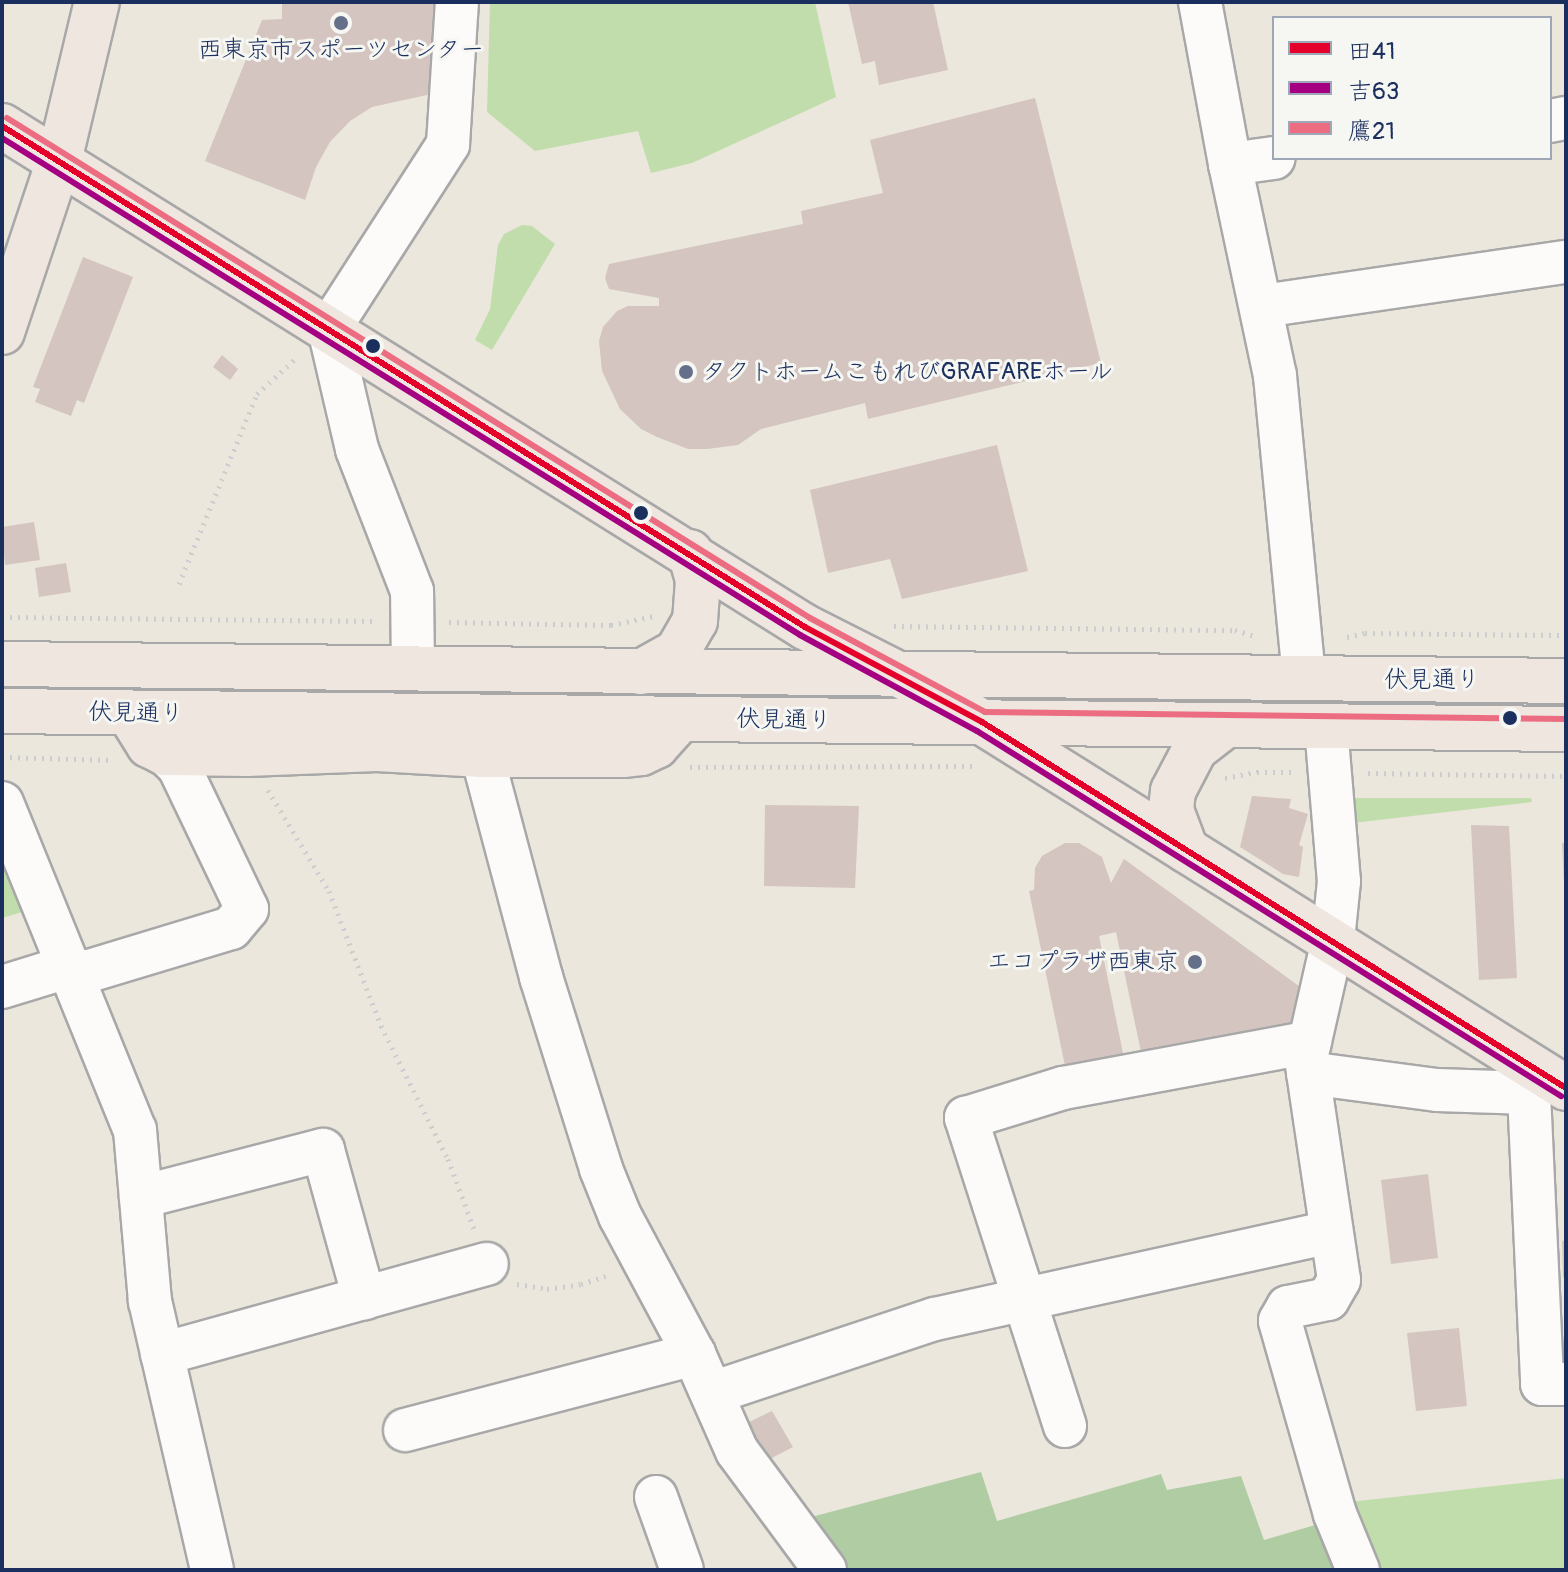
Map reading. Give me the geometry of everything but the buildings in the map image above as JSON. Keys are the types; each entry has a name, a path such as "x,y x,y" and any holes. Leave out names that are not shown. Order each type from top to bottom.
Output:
{"main road":[{"path":"2,332 59,161 97,2"},
{"path":"2,126 690,552 805,627 902,676 982,722 1333,940 1546,1084"},
{"path":"641,672 677,652 695,621 698,580 690,552"},
{"name":"伏見通り","path":"2,664 902,676 1303,662 1566,681"},
{"name":"伏見通り","path":"2,711 1566,729"},
{"path":"129,713 149,745 165,753 247,754 377,749 482,755 641,753 656,746 680,719"},
{"path":"1186,850 1171,810 1179,777 1195,749 1223,727"}],"street":[{"path":"413,669 415,621 412,591 357,449 329,329 448,144 457,2"},
{"path":"1200,2 1230,164 1263,306 1275,376 1303,662"},
{"path":"1230,164 1272,158"},
{"path":"1263,306 1566,262"},
{"path":"1326,727 1339,881 1333,940 1309,1058 1339,1280 1328,1299 1288,1307 1280,1321 1335,1514 1358,1570"},
{"path":"2,987 54,971 89,971 231,928 247,909 179,767 165,753"},
{"path":"482,755 541,977 601,1169 620,1216 694,1354 737,1451 825,1570"},
{"path":"2,803 135,1130 150,1301 212,1570"},
{"path":"1065,1426 966,1118 1063,1088 1309,1058 1437,1090 1546,1084 1542,1384 1566,1384"},
{"path":"141,1197 323,1150 364,1298"},
{"path":"712,1393 935,1319 1331,1232"},
{"path":"162,1354 487,1264"},
{"path":"405,1430 694,1354"},
{"path":"656,1497 682,1570"}],"path":[{"path":"179,584 257,394 329,329"},
{"path":"2,617 415,621"},
{"path":"889,626 1235,630 1303,662 1365,633 1566,635"},
{"path":"677,768 703,765 986,766"},
{"path":"1179,777 1202,783 1257,772 1566,776"},
{"path":"262,779 329,891 381,1026 448,1159 487,1264 512,1283 547,1289 581,1284 645,1262"}],"green space":[{"path":"490,2 815,2 836,97 692,163 651,173 638,131 535,151 487,112"},
{"path":"522,225 532,226 555,244 492,350 475,340 490,309 498,245 504,234"},
{"path":"1340,798 1531,798 1532,802 1344,824"},
{"path":"2,864 22,912 2,918"},
{"path":"981,1472 997,1521 1161,1474 1167,1490 1241,1476 1264,1540 1322,1523 1341,1570 835,1570 800,1520"},
{"path":"1566,1478 1566,1570 1372,1570 1349,1502"}],"transit line":[{"name":"鷹21","path":"7,118 810,618 985,712 1566,719"},
{"name":"田41","path":"2,126 805,627 982,722 1566,1088"},
{"name":"吉63","path":"2,138 800,635 977,731 1561,1096"}],"place":[{"name":"西東京市スポーツセンター","path":"341,23"},
{"name":"タクトホームこもれびGRAFAREホール","path":"686,372"},
{"name":"エコプラザ西東京","path":"1195,962"}]}
